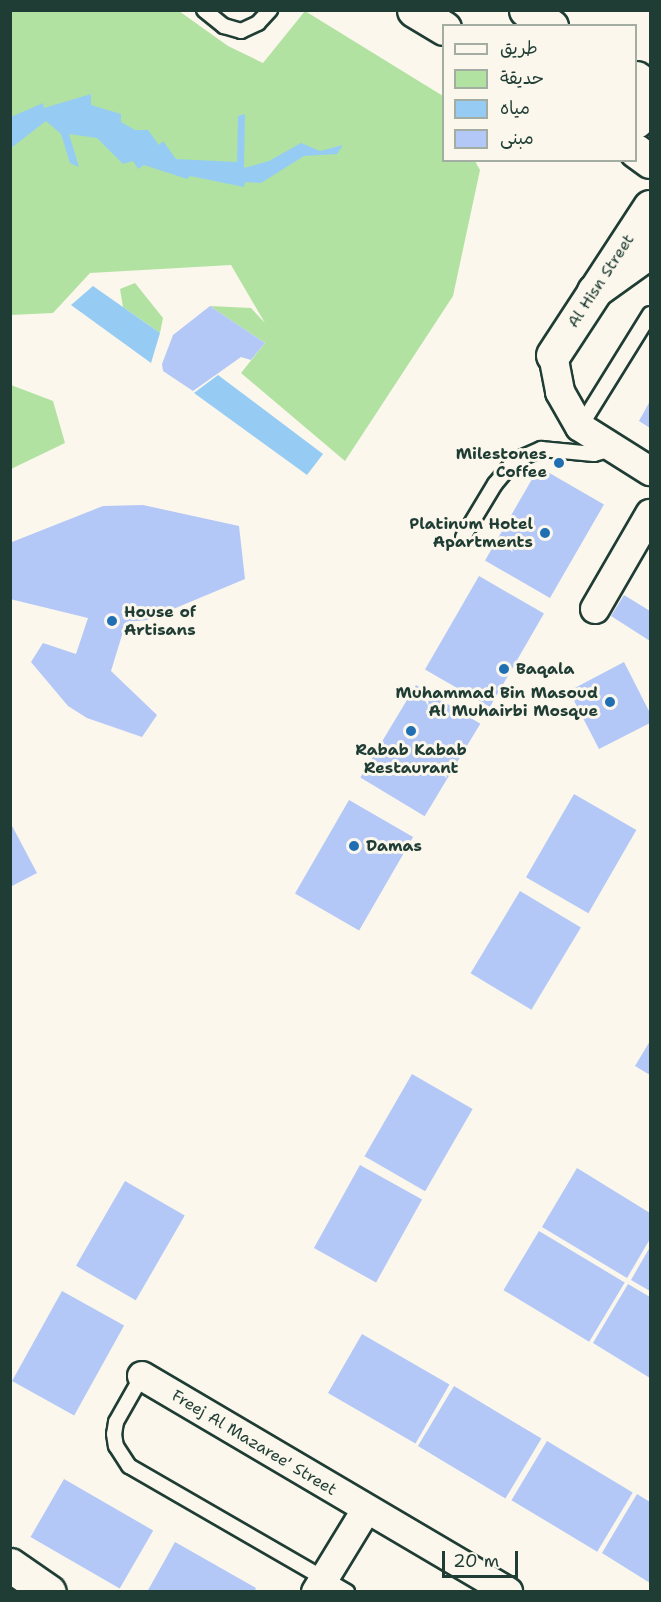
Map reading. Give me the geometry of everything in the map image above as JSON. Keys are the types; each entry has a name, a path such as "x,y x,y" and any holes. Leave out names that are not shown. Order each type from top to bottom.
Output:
{"main road":[{"path":"414,10 442,27"},
{"path":"526,10 548,24"},
{"path":"637,79 651,88"},
{"path":"637,120 651,100"},
{"path":"637,152 651,161"},
{"name":"Al Hisn Street","path":"553,355 651,207"},
{"path":"594,291 651,251"},
{"path":"10,1565 49,1592"}],"street":[{"path":"553,355 560,392 580,427 651,471"},
{"path":"595,609 651,514"},
{"name":"Freej Al Mazaree' Street","path":"142,1376 508,1592"},
{"path":"329,1587 366,1510"}],"lane":[{"path":"204,10 224,26 241,31 258,23 270,10"},
{"path":"580,427 651,314"},
{"path":"464,537 499,477 514,461 541,449 594,454 613,448"},
{"path":"142,1376 116,1422 114,1434 116,1446 129,1466 329,1587"}],"green space":[{"path":"11,11 179,11 228,46 263,63 305,11 442,95 442,162 476,162 480,170 453,296 345,461 241,373 265,343 210,306 251,308 265,323 231,265 90,273 53,313 11,315"},
{"path":"135,283 163,318 160,333 123,307 120,289"},
{"path":"11,385 53,401 65,443 11,469"}],"water":[{"path":"91,94 91,105 121,114 121,122 135,130 148,130 159,145 163,141 176,159 237,162 238,116 245,114 244,168 269,161 301,143 320,151 343,145 337,154 304,156 261,183 245,182 244,187 190,176 187,179 144,165 138,169 133,161 123,164 97,138 69,134 79,167 70,163 61,134 46,121 11,148 11,117 43,103 44,108"},
{"path":"93,286 160,333 151,363 71,305"},
{"path":"218,375 323,454 307,475 194,393"}],"building":[{"path":"210,306 265,343 251,360 241,357 193,391 163,371 162,364 173,335"},
{"path":"650,401 650,428 639,421"},
{"name":"Platinum Hotel Apartments","path":"539,467 604,504 550,598 485,561"},
{"name":"House of Artisans","path":"143,505 239,526 245,579 147,620 126,622 111,671 157,715 142,737 87,718 68,706 31,662 43,643 76,654 88,618 10,599 10,589 12,542 103,506"},
{"path":"479,576 544,614 490,707 425,670"},
{"path":"624,595 650,611 650,641 611,616"},
{"name":"Muhammad Bin Masoud Al Muhairbi Mosque","path":"624,662 650,713 650,723 599,749 569,691"},
{"path":"416,685 480,724 425,816 360,778"},
{"path":"574,794 636,830 588,913 526,877"},
{"path":"349,800 413,837 359,931 295,894"},
{"path":"10,822 37,873 10,887"},
{"path":"520,891 581,928 531,1010 471,973"},
{"path":"650,1041 650,1075 635,1066"},
{"path":"412,1074 473,1109 425,1191 364,1156"},
{"path":"360,1165 422,1199 376,1283 314,1248"},
{"path":"577,1168 650,1213 650,1239 627,1278 542,1227"},
{"path":"125,1181 185,1216 136,1300 76,1266"},
{"path":"539,1231 625,1283 589,1342 503,1290"},
{"path":"650,1247 650,1291 631,1280"},
{"path":"628,1284 650,1297 650,1378 593,1343"},
{"path":"62,1291 124,1325 74,1416 12,1381"},
{"path":"362,1334 449,1384 415,1443 328,1393"},
{"path":"454,1386 541,1439 505,1499 418,1446"},
{"path":"547,1441 633,1493 597,1552 511,1500"},
{"path":"64,1479 153,1530 120,1589 30,1537"},
{"path":"637,1494 650,1502 650,1583 602,1553"},
{"path":"175,1542 256,1588 254,1592 147,1592"}],"place":[{"name":"Milestones Coffee","path":"559,463"},
{"name":"Platinum Hotel Apartments","path":"545,533"},
{"name":"House of Artisans","path":"112,621"},
{"name":"Baqala","path":"504,669"},
{"name":"Muhammad Bin Masoud Al Muhairbi Mosque","path":"610,702"},
{"name":"Rabab Kabab Restaurant","path":"411,731"},
{"name":"Damas","path":"354,846"}]}
